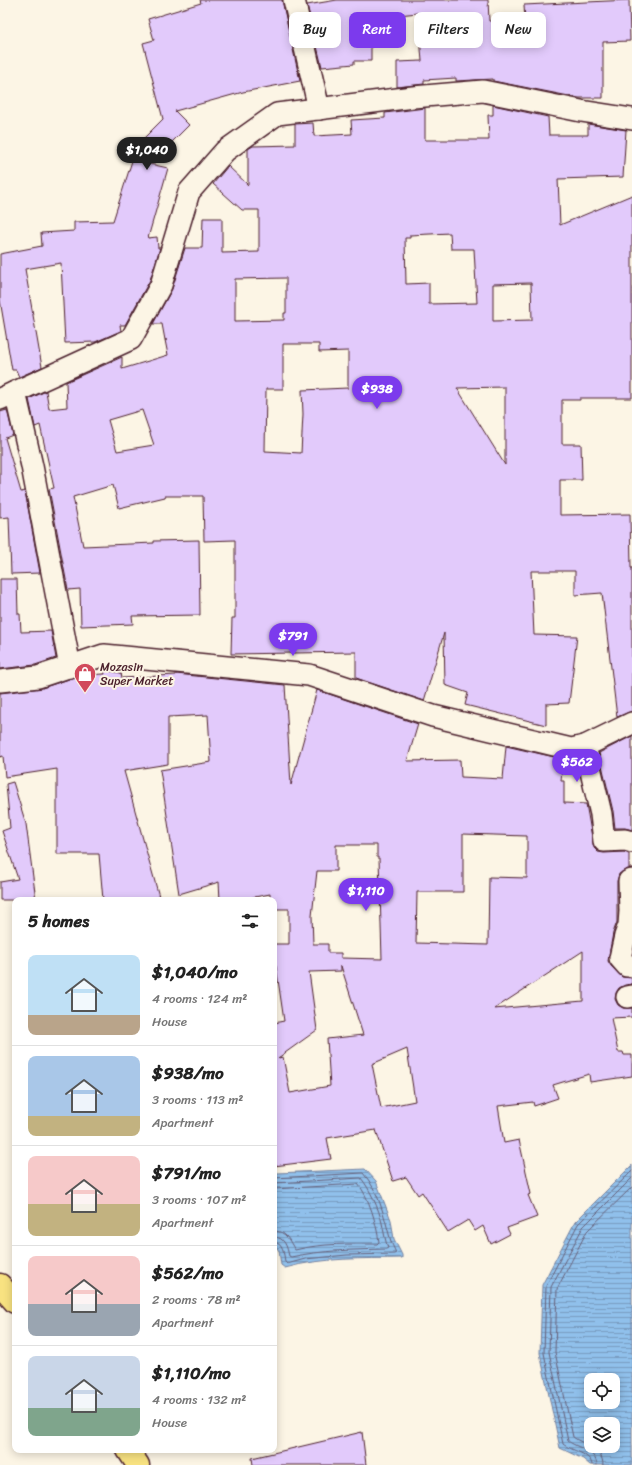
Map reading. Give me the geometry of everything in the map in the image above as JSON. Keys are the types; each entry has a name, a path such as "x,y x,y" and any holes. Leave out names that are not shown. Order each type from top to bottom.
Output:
{"highway":[{"path":"0,1285 12,1299"},
{"path":"130,1453 138,1465"}],"street":[{"path":"294,0 319,109"},
{"path":"70,667 32,466 8,396 131,339 161,286 189,192 225,151 277,114 413,97 483,91 580,111 632,119"},
{"path":"0,681 38,677 104,655 309,675 433,716 571,749 585,746 632,723"},
{"path":"585,746 601,814 604,841 626,840 632,842"},
{"path":"632,880 630,880 629,925 620,958 628,966 632,966"}],"water":[{"path":"632,1165 632,1465 590,1465 583,1459 560,1448 540,1353 542,1285 575,1222"},
{"path":"365,1169 376,1181 391,1220 394,1239 402,1258 328,1260 299,1264 285,1268 281,1265 279,1251 277,1248 277,1173"}],"building":[{"path":"200,0 282,0 289,32 289,48 293,48 300,81 243,92 175,111 189,125 150,164 168,168 148,238 157,237 158,248 160,248 150,280 125,325 120,325 121,331 95,342 65,343 61,263 25,269 42,367 19,377 16,370 12,370 0,300 0,254 42,246 41,233 74,231 74,222 113,221 137,145 163,119 143,43 154,40 148,19 201,3"},
{"path":"337,0 488,0 489,21 491,21 491,48 546,48 546,12 524,12 524,5 629,0 630,41 603,42 603,98 579,98 493,81 493,79 456,81 456,78 424,80 424,84 397,87 397,62 422,61 421,48 483,48 483,12 414,12 414,13 406,14 406,12 349,12 349,48 371,48 371,61 354,61 354,64 322,67 317,48 341,48 341,12 309,12 307,5"},
{"path":"493,105 548,117 549,135 588,135 588,124 626,130 623,177 558,179 560,225 632,195 632,398 580,398 580,400 562,400 562,444 581,444 582,480 560,480 560,515 630,514 632,568 632,711 617,717 602,593 575,595 575,571 531,571 534,635 577,636 569,703 546,704 546,725 465,705 468,693 445,685 444,633 424,701 356,678 356,652 231,654 232,618 235,618 235,540 204,541 203,496 165,496 119,508 113,485 73,497 83,546 154,543 154,541 199,540 200,615 132,616 133,624 81,626 80,589 68,590 49,489 54,488 40,425 35,427 29,399 46,391 49,409 67,407 66,382 122,357 122,369 168,355 162,324 153,324 172,289 185,248 202,248 203,218 222,218 222,253 259,252 259,210 242,210 213,184 228,166 248,185 248,149 253,146 295,145 295,124 313,123 314,136 352,134 351,120 385,118 385,113 425,108 425,140 489,140 488,115 493,115","holes":["450,233 451,249 474,249 477,303 429,304 429,283 406,284 405,238 410,238 410,235","286,278 286,313 284,313 284,320 235,321 235,279","531,283 532,320 493,321 493,284","283,344 319,344 319,352 348,351 348,388 302,390 303,414 301,453 265,451 266,389 283,389","505,387 505,465 457,388","142,410 154,445 117,451 108,420"]},
{"path":"7,410 13,435 5,438 21,492 25,491 40,573 11,574 9,517 0,518 0,412"},
{"path":"0,579 17,579 18,614 20,614 21,632 51,631 56,658 35,665 0,669"},
{"path":"104,670 121,673 122,678 176,674 285,685 291,785 317,690 418,724 407,761 460,760 461,777 503,779 506,746 563,759 561,781 564,781 564,803 586,804 594,848 598,852 624,852 629,854 629,868 632,868 619,874 617,881 617,922 613,933 608,961 622,977 632,978 632,984 619,988 615,999 618,1005 623,1008 632,1008 632,1017 611,1018 618,1052 623,1052 624,1055 632,1055 632,1076 590,1082 589,1074 553,1085 558,1098 534,1106 533,1102 498,1106 504,1143 519,1140 531,1194 528,1195 537,1217 507,1228 510,1234 491,1244 483,1226 475,1231 468,1220 448,1232 422,1192 418,1195 406,1177 393,1181 376,1130 327,1138 331,1159 277,1166 277,1022 284,1021 277,973 277,944 289,944 289,909 277,909 277,897 270,897 270,894 254,897 220,897 219,882 179,894 160,770 211,762 208,715 168,717 168,764 124,771 159,897 103,897 99,854 57,854 57,769 5,777 3,756 0,757 0,693 42,688 81,675 105,674","holes":["463,834 527,836 527,878 489,877 488,945 416,943 417,892 463,892","336,845 377,845 377,858 379,858 382,959 341,958 341,953 328,953 328,944 313,944 312,916 317,871 336,871","583,951 583,1001 494,1009","341,966 363,1035 327,1039 330,1086 290,1093 283,1057 278,1058 317,1030 309,972 341,971","407,1049 415,1101 381,1108 372,1064"]},
{"path":"632,736 632,830 615,828 613,811 599,753"},
{"path":"13,782 26,824 36,897 12,897 12,900 0,900 0,882 18,879 2,831 10,828 6,784"},
{"path":"362,1432 366,1465 253,1465 252,1458"}],"place":[{"name":"Mozasin Super Market","path":"85,694"}]}
